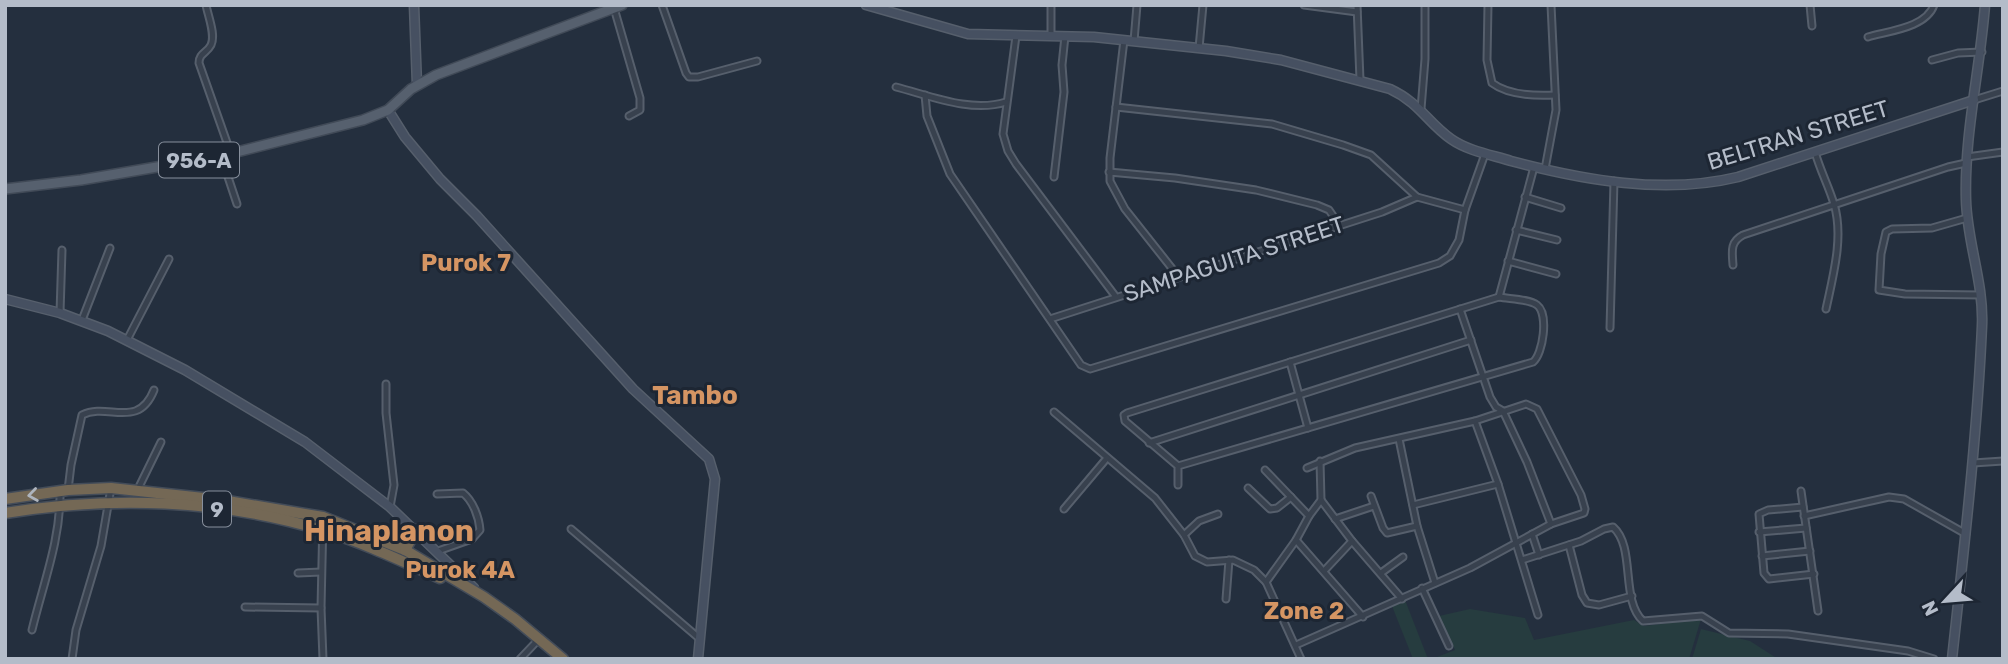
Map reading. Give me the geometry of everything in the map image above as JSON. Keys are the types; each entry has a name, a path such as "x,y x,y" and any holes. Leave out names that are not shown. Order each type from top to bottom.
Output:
{"highway":[{"name":"9","path":"5,499 111,488 222,500 323,517 405,550 482,596 563,659"},
{"name":"9","path":"5,513 109,501 164,503 230,511 323,530 482,596"},
{"path":"405,550 415,530"}],"main road":[{"name":"956-A","path":"7,186 81,180 226,155 363,120 388,110 417,85 479,57 618,7"}],"street":[{"path":"206,5 213,37 212,43 199,57 199,63 226,155 237,204"},
{"path":"414,5 417,85"},
{"path":"662,5 686,73 690,77 757,61"},
{"name":"BELTRAN STREET","path":"866,5 968,34 1051,35 1124,40 1281,60 1390,89 1405,96 1421,109 1452,140 1485,153 1534,167 1614,181 1696,185 1713,183 1974,100"},
{"path":"1051,5 1051,35"},
{"path":"1134,41 1137,5"},
{"path":"1199,48 1203,5"},
{"path":"1304,5 1357,8 1360,80"},
{"path":"1421,109 1425,5"},
{"path":"1488,5 1487,60 1492,83 1512,92 1555,95"},
{"path":"1545,169 1553,133 1555,95 1552,5"},
{"path":"1810,5 1812,26"},
{"path":"1868,37 1919,22 1928,17 1934,5"},
{"path":"1952,659 1973,463 1982,322 1968,218 1966,160 1982,52 1985,5"},
{"path":"618,7 640,98 640,110 629,116"},
{"path":"1016,36 1003,134 1008,151 1116,297"},
{"path":"1054,177 1064,92 1062,65 1065,36"},
{"path":"1124,40 1109,172 1115,193 1125,209 1178,276"},
{"path":"1932,60 1958,53 1982,52"},
{"path":"896,87 975,106 995,106 1006,102"},
{"path":"1974,100 2003,91"},
{"path":"925,94 927,116 950,174 1084,368 1095,369 1439,263 1450,256 1459,240 1465,210 1485,153"},
{"path":"1116,107 1272,124 1371,155 1417,197 1465,210"},
{"path":"388,110 405,137 440,179 634,389 709,459 715,479 698,659"},
{"path":"1815,152 1835,205 1837,246 1826,309"},
{"path":"1733,265 1732,245 1735,239 1744,235 1966,160 2003,152"},
{"path":"1499,297 1534,167"},
{"path":"1109,172 1256,190 1329,210 1340,226"},
{"path":"1610,328 1614,181"},
{"name":"SAMPAGUITA STREET","path":"1050,319 1340,226 1417,197"},
{"path":"1525,197 1561,208"},
{"path":"1968,218 1932,228 1889,231 1883,244 1879,290 1905,294 1980,295"},
{"path":"1516,230 1557,240"},
{"path":"82,320 110,248"},
{"path":"61,313 62,250"},
{"path":"127,340 169,259"},
{"path":"1508,261 1556,274"},
{"path":"1499,297 1536,304 1541,309 1544,317 1541,351 1533,362 1178,466 1125,422 1124,415 1499,297"},
{"path":"5,299 82,320 127,340 185,370 305,442 390,507 482,596"},
{"path":"1461,309 1483,377 1496,407 1503,411 1527,462 1551,524"},
{"path":"1149,443 1471,340"},
{"path":"1290,362 1308,428"},
{"path":"386,384 386,413 394,485 390,507"},
{"path":"32,630 50,568 60,505 82,415 91,412 135,411 147,402 153,390"},
{"path":"1296,645 1471,568 1551,524 1584,513 1581,495 1537,409 1526,404 1475,421 1355,448 1307,468"},
{"path":"1054,412 1155,498 1184,534 1195,556 1201,560 1229,560 1254,570 1266,582 1301,659"},
{"path":"1475,421 1498,484 1538,615"},
{"path":"1399,439 1417,526 1435,583"},
{"path":"137,491 161,442"},
{"path":"1064,509 1107,457"},
{"path":"1320,461 1321,500 1402,599"},
{"path":"1973,463 2003,461"},
{"path":"1178,466 1178,485"},
{"path":"1265,471 1309,516"},
{"path":"1413,505 1498,484"},
{"path":"72,659 76,630 101,546 111,488"},
{"path":"1248,488 1269,509 1277,508 1291,498"},
{"path":"1801,491 1818,611"},
{"path":"437,494 463,492 468,496 476,512 480,530 472,539 438,551"},
{"path":"1371,496 1387,533 1417,526"},
{"path":"1804,516 1889,497 1904,499 1966,534"},
{"path":"1266,582 1321,500"},
{"path":"1335,519 1374,506"},
{"path":"1803,507 1762,511 1759,514 1762,556 1769,579 1814,574"},
{"path":"1184,534 1199,521 1218,514"},
{"path":"323,517 323,659"},
{"path":"1522,560 1613,527 1620,538 1637,615 1643,621 1702,617 1729,633 1788,634 1908,651 1934,659"},
{"path":"1759,532 1807,528"},
{"path":"571,529 701,639"},
{"path":"1532,534 1539,555"},
{"path":"1296,540 1363,617"},
{"path":"1324,571 1352,541"},
{"path":"1569,545 1581,595 1587,603 1599,605 1632,596"},
{"path":"1762,556 1810,551"},
{"path":"1381,573 1403,557"},
{"path":"1226,599 1229,560"},
{"path":"298,573 321,572"},
{"path":"1422,588 1449,646"},
{"path":"245,607 321,608"},
{"path":"520,659 539,639"}],"green space":[{"path":"1405,600 1428,659 1413,659 1392,606"},
{"path":"1470,609 1525,618 1534,640 1634,620 1644,626 1701,619 1689,659 1432,659 1455,650 1439,616"},
{"path":"1701,629 1750,641 1778,659 1692,659"}],"district":[{"name":"Purok 7","path":"466,263"},
{"name":"Tambo","path":"695,395"},
{"name":"Hinaplanon","path":"389,531"},
{"name":"Purok 4A","path":"460,570"},
{"name":"Zone 2","path":"1304,611"}]}
